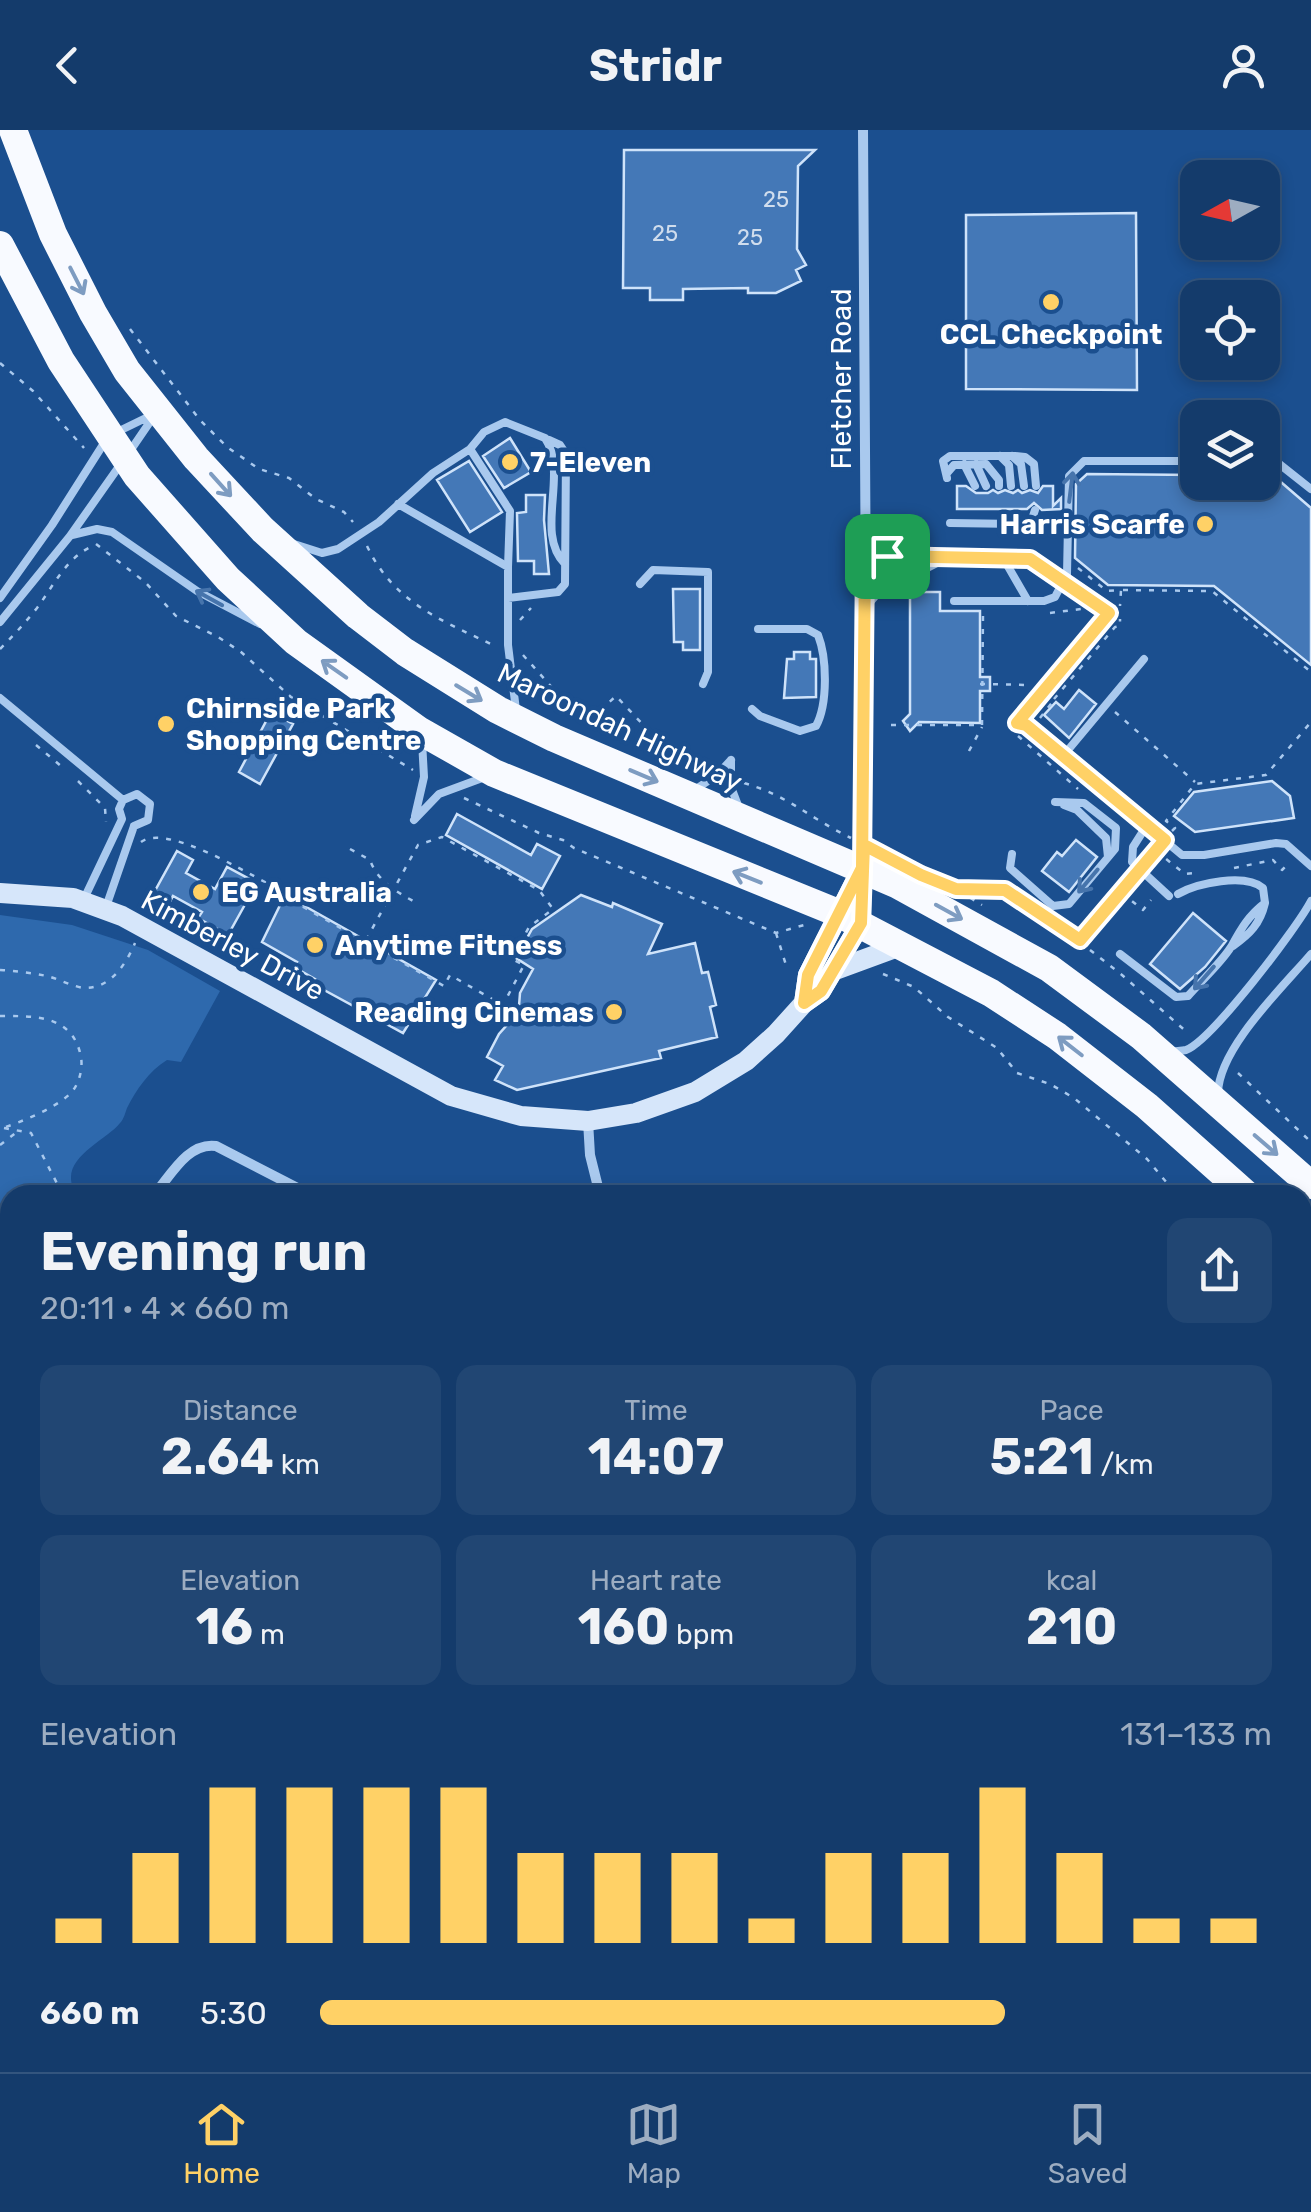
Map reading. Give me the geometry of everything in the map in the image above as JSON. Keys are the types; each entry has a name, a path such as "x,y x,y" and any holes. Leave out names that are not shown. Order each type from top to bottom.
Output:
{"highway":[{"name":"Maroondah Highway","path":"13,130 53,234 122,365 157,412 263,530 358,616 404,652 554,738 757,825 863,856 1049,968 1160,1053 1311,1185"},
{"path":"0,245 109,451 228,579 296,642 420,731 494,774 850,918 991,993 1057,1036 1146,1106 1236,1185"}],"main road":[{"name":"Kimberley Drive","path":"0,893 50,894 105,909 452,1096 521,1116 588,1121 636,1113 713,1084 746,1061 821,991 834,970 863,856"},
{"name":"Kimberley Drive","path":"804,1003 808,975 850,918"},
{"path":"834,970 903,946"}],"street":[{"name":"Fletcher Road","path":"863,130 863,856"},
{"path":"588,1121 590,1155 598,1185"},
{"path":"163,1185 191,1152 207,1145 292,1185"}],"lane":[{"path":"0,598 109,451 157,412"},
{"path":"0,622 70,536 109,451 157,412"},
{"path":"263,530 322,553 338,549 470,449 484,432 505,422 560,445 566,454 563,589 508,598"},
{"path":"545,438 550,444 552,462 554,547 565,564"},
{"path":"470,449 510,511 508,645 516,718"},
{"path":"1000,456 1011,470 1011,486"},
{"path":"1012,456 1021,464 1024,486"},
{"path":"999,486 990,467 976,464 950,467 946,478 946,457 1025,457 1034,464 1036,486"},
{"path":"954,601 1049,601 1064,584 1069,476 1084,460 1180,461"},
{"path":"964,464 975,486"},
{"path":"976,464 986,486"},
{"path":"1280,465 1311,490"},
{"path":"398,504 508,567"},
{"path":"975,509 975,523"},
{"path":"998,524 999,509"},
{"path":"986,510 986,524"},
{"path":"1010,524 1011,510"},
{"path":"1022,524 1023,510"},
{"path":"950,523 1022,524 1032,520 1035,510"},
{"path":"70,536 84,530 112,532 197,592 296,642"},
{"path":"866,608 878,592 951,556"},
{"path":"1002,556 1028,601"},
{"path":"865,557 1030,559 1109,613 1017,723 1026,725 1182,854 1276,843 1286,844 1311,866"},
{"path":"640,584 652,570 708,572 708,672 703,684"},
{"path":"752,708 760,716 800,731 816,726 822,702 818,635 807,629 758,629"},
{"path":"1064,756 1144,659"},
{"path":"0,698 123,800"},
{"path":"420,731 425,763 414,820 439,794 494,774"},
{"path":"688,795 718,775 731,760 736,805 757,825"},
{"path":"83,901 122,819 123,800 137,794 150,804 148,820 134,826 105,909"},
{"path":"1012,854 1010,868 1053,906 1068,904 1108,858 1115,849 1116,828 1084,803 1055,802 1077,810 1106,838 1108,858"},
{"path":"122,819 134,826"},
{"path":"1120,954 1181,998 1188,996 1230,948 1244,922 1265,903 1262,888 1248,880 1190,887 1174,895 1132,862 1131,854 1147,825"},
{"path":"1160,1053 1186,1050 1198,1042 1284,944 1311,901 1311,890"},
{"path":"1218,1102 1218,1078 1232,1050 1311,954"}],"path":[{"path":"128,326 200,420 227,447 260,468 289,478 316,499 344,512 362,534 374,561 395,590 459,629 496,646 508,645"},
{"path":"0,363 109,451"},
{"path":"0,649 38,607 64,568 84,549 96,544"},
{"path":"1121,590 1212,590 1311,672"},
{"path":"516,629 518,621 531,609 534,594"},
{"path":"1047,613 1080,609"},
{"path":"969,751 982,725 983,612 994,613"},
{"path":"527,659 556,692 593,717 616,696 665,748 718,775"},
{"path":"1110,708 1196,784"},
{"path":"1138,840 1154,854 1175,828 1166,822 1196,784 1266,775 1311,722"},
{"path":"891,725 982,725"},
{"path":"28,736 61,766"},
{"path":"1018,736 1085,795"},
{"path":"76,778 105,808 106,826 113,833"},
{"path":"731,782 785,797 863,856"},
{"path":"128,840 138,847 146,838 162,836 207,853 265,882 444,986 450,976 514,1017"},
{"path":"366,941 418,844 442,837 539,890 553,909 529,927 512,959 524,965 502,1007"},
{"path":"350,849 370,860 372,868 393,890 413,901"},
{"path":"1156,851 1185,874 1202,872"},
{"path":"1235,868 1273,860 1282,870 1298,852"},
{"path":"1080,940 1139,870"},
{"path":"938,882 988,908"},
{"path":"956,889 1005,890 1080,940 1198,1042"},
{"path":"1121,892 1143,910 1151,900"},
{"path":"776,933 786,965"},
{"path":"0,970 48,977 84,988 96,986 112,978 127,963 135,943"},
{"path":"861,959 866,971 892,975 914,987 996,1048 1017,1074 1050,1084 1074,1098 1147,1159 1168,1185"},
{"path":"0,1016 34,1016 60,1023 76,1040 82,1060 72,1092 2,1128"},
{"path":"1226,1062 1311,1142"},
{"path":"2,1128 32,1133 58,1185"},
{"path":"0,1145 18,1131"}],"shaded area":[{"path":"0,915 72,925 148,950 220,991 181,1062 167,1060 144,1081 121,1121 73,1167 72,1185 0,1185"}],"building":[{"path":"624,150 815,150 798,166 797,249 806,265 796,270 801,281 776,293 748,293 748,288 683,289 683,300 650,300 650,288 623,288"},
{"name":"CCL Checkpoint","path":"1136,213 1137,390 966,389 966,215"},
{"name":"7-Eleven","path":"510,438 531,472 504,488 483,456"},
{"name":"7-Eleven","path":"469,461 502,512 470,532 437,480"},
{"path":"1087,474 1180,475 1180,500 1280,500 1280,481 1311,508 1311,665 1214,586 1108,585 1075,558 1076,484"},
{"path":"957,486 966,486 976,493 1038,493 1043,486 1053,486 1053,506 1061,498 1061,509 1042,510 1034,503 1027,509 957,509"},
{"path":"526,495 545,495 549,574 534,574 534,561 518,561 517,513 526,512"},
{"path":"673,589 700,589 700,650 683,650 683,642 674,642"},
{"path":"910,592 940,592 940,611 980,611 980,677 990,677 990,691 980,691 980,723 919,722 910,731 903,721 910,714"},
{"path":"794,652 810,652 810,659 816,659 816,697 784,698 787,659 794,659"},
{"path":"1079,690 1096,704 1069,738 1044,715 1056,702 1064,709"},
{"path":"271,712 293,724 260,784 239,772"},
{"path":"1272,781 1290,796 1294,818 1195,832 1174,816 1194,792"},
{"path":"457,814 531,855 537,844 560,856 542,889 446,835"},
{"path":"1076,840 1097,857 1069,892 1042,871 1057,852 1062,856"},
{"path":"177,851 193,860 186,873 215,889 227,867 257,883 228,935 198,918 202,912 173,896 167,907 151,898"},
{"path":"285,895 436,980 403,1033 313,984 315,979 294,967 297,962 262,942"},
{"name":"Reading Cinemas","path":"581,895 612,907 613,903 662,924 648,954 695,943 702,973 708,972 716,1005 710,1007 717,1037 659,1051 661,1058 517,1090 495,1080 503,1066 487,1057 514,1017 520,993 533,969 516,958 532,929"},
{"path":"1193,913 1226,941 1180,989 1150,964"}],"place":[{"name":"CCL Checkpoint","path":"1051,302"},
{"name":"7-Eleven","path":"510,462"},
{"name":"Harris Scarfe","path":"1205,524"},
{"name":"Chirnside Park Shopping Centre","path":"166,724"},
{"name":"EG Australia","path":"201,892"},
{"name":"Anytime Fitness","path":"315,945"},
{"name":"Reading Cinemas","path":"614,1012"}],"route":[{"path":"887,556 1020,556 1109,613 1017,723 1026,725 1165,840 1080,940 1005,890 956,889 864,845 861,923 821,991 804,1003 808,975 862,868 865,557 887,556"}]}
